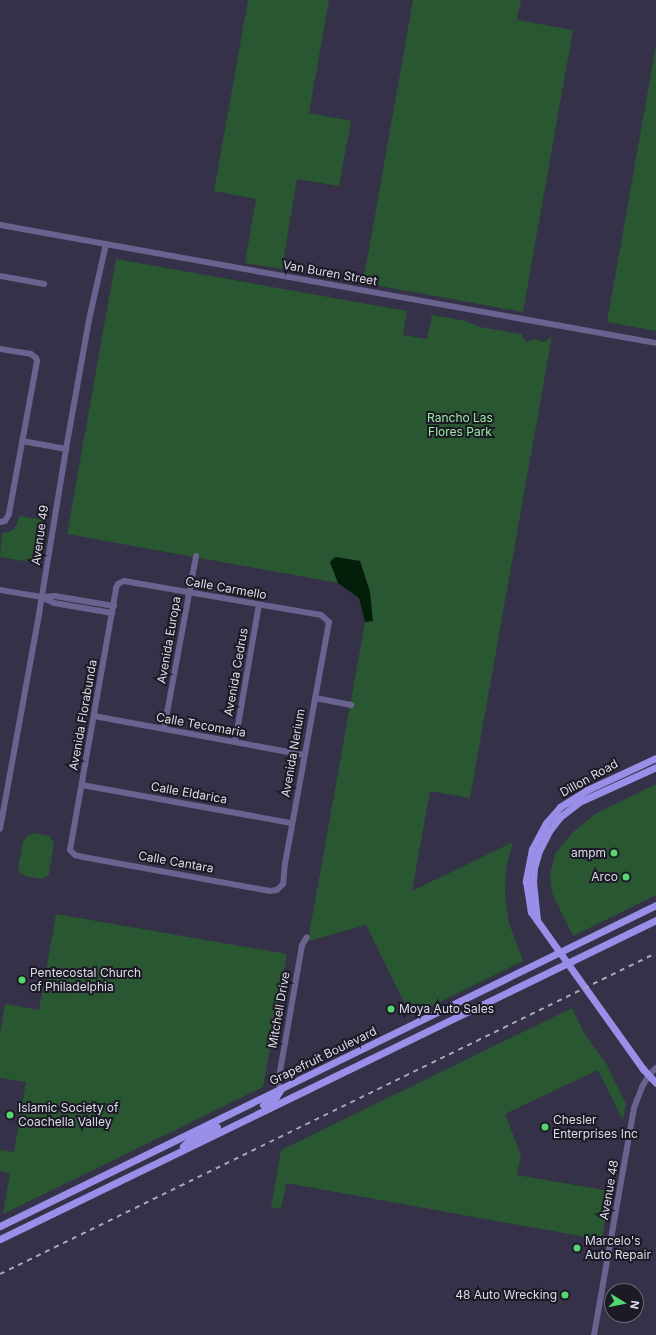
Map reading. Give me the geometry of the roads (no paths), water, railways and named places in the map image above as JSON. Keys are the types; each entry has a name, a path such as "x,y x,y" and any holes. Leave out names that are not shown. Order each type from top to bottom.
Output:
{"main road":[{"name":"Dillon Road","path":"656,758 575,796 560,808 546,823 532,849 527,874 526,889 530,909 548,937 656,1083"},
{"name":"Dillon Road","path":"537,920 533,882 534,868 539,851 549,831 560,817 579,802 656,767"},
{"name":"Grapefruit Boulevard","path":"0,1226 656,905"},
{"name":"Grapefruit Boulevard","path":"0,1239 656,920"},
{"path":"174,1154 190,1140 269,1102 276,1097 281,1089"}],"street":[{"name":"Van Buren Street","path":"0,225 656,343"},
{"name":"Avenue 49","path":"0,829 42,597 66,448 89,320 106,244"},
{"path":"0,276 44,284"},
{"path":"0,348 31,354 36,358 37,365 9,514 2,521"},
{"path":"22,441 66,448"},
{"name":"Avenida Europa","path":"164,729 196,556"},
{"name":"Calle Carmello","path":"120,582 132,581 321,615 327,619"},
{"name":"Avenida Florabunda","path":"72,852 70,846 116,588 120,582"},
{"path":"0,590 42,597 55,596 114,606"},
{"path":"42,597 54,603 112,613"},
{"name":"Avenida Cedrus","path":"235,742 259,605"},
{"name":"Avenida Nerium","path":"277,890 283,884 292,823 324,643 330,626 327,619"},
{"path":"314,698 351,705"},
{"name":"Calle Tecomaria","path":"94,716 304,754"},
{"name":"Calle Eldarica","path":"82,785 292,823"},
{"name":"Calle Cantara","path":"72,852 83,858 270,891 277,890"},
{"name":"Mitchell Drive","path":"281,1089 278,1083 302,944 308,937"},
{"path":"649,1075 656,1068"},
{"name":"Avenue 48","path":"594,1335 634,1108 649,1075"}],"railway":[{"path":"0,1274 656,953"}],"place":[{"name":"ampm","path":"614,853"},
{"name":"Arco","path":"626,877"},
{"name":"Pentecostal Church of Philadelphia","path":"22,980"},
{"name":"Moya Auto Sales","path":"391,1009"},
{"name":"Islamic Society of Coachella Valley","path":"10,1115"},
{"name":"Chesler Enterprises Inc","path":"545,1127"},
{"name":"Marcelo's Auto Repair","path":"577,1248"},
{"name":"48 Auto Wrecking","path":"565,1295"}],"park label":[{"name":"Rancho Las Flores Park","path":"460,425"}]}
